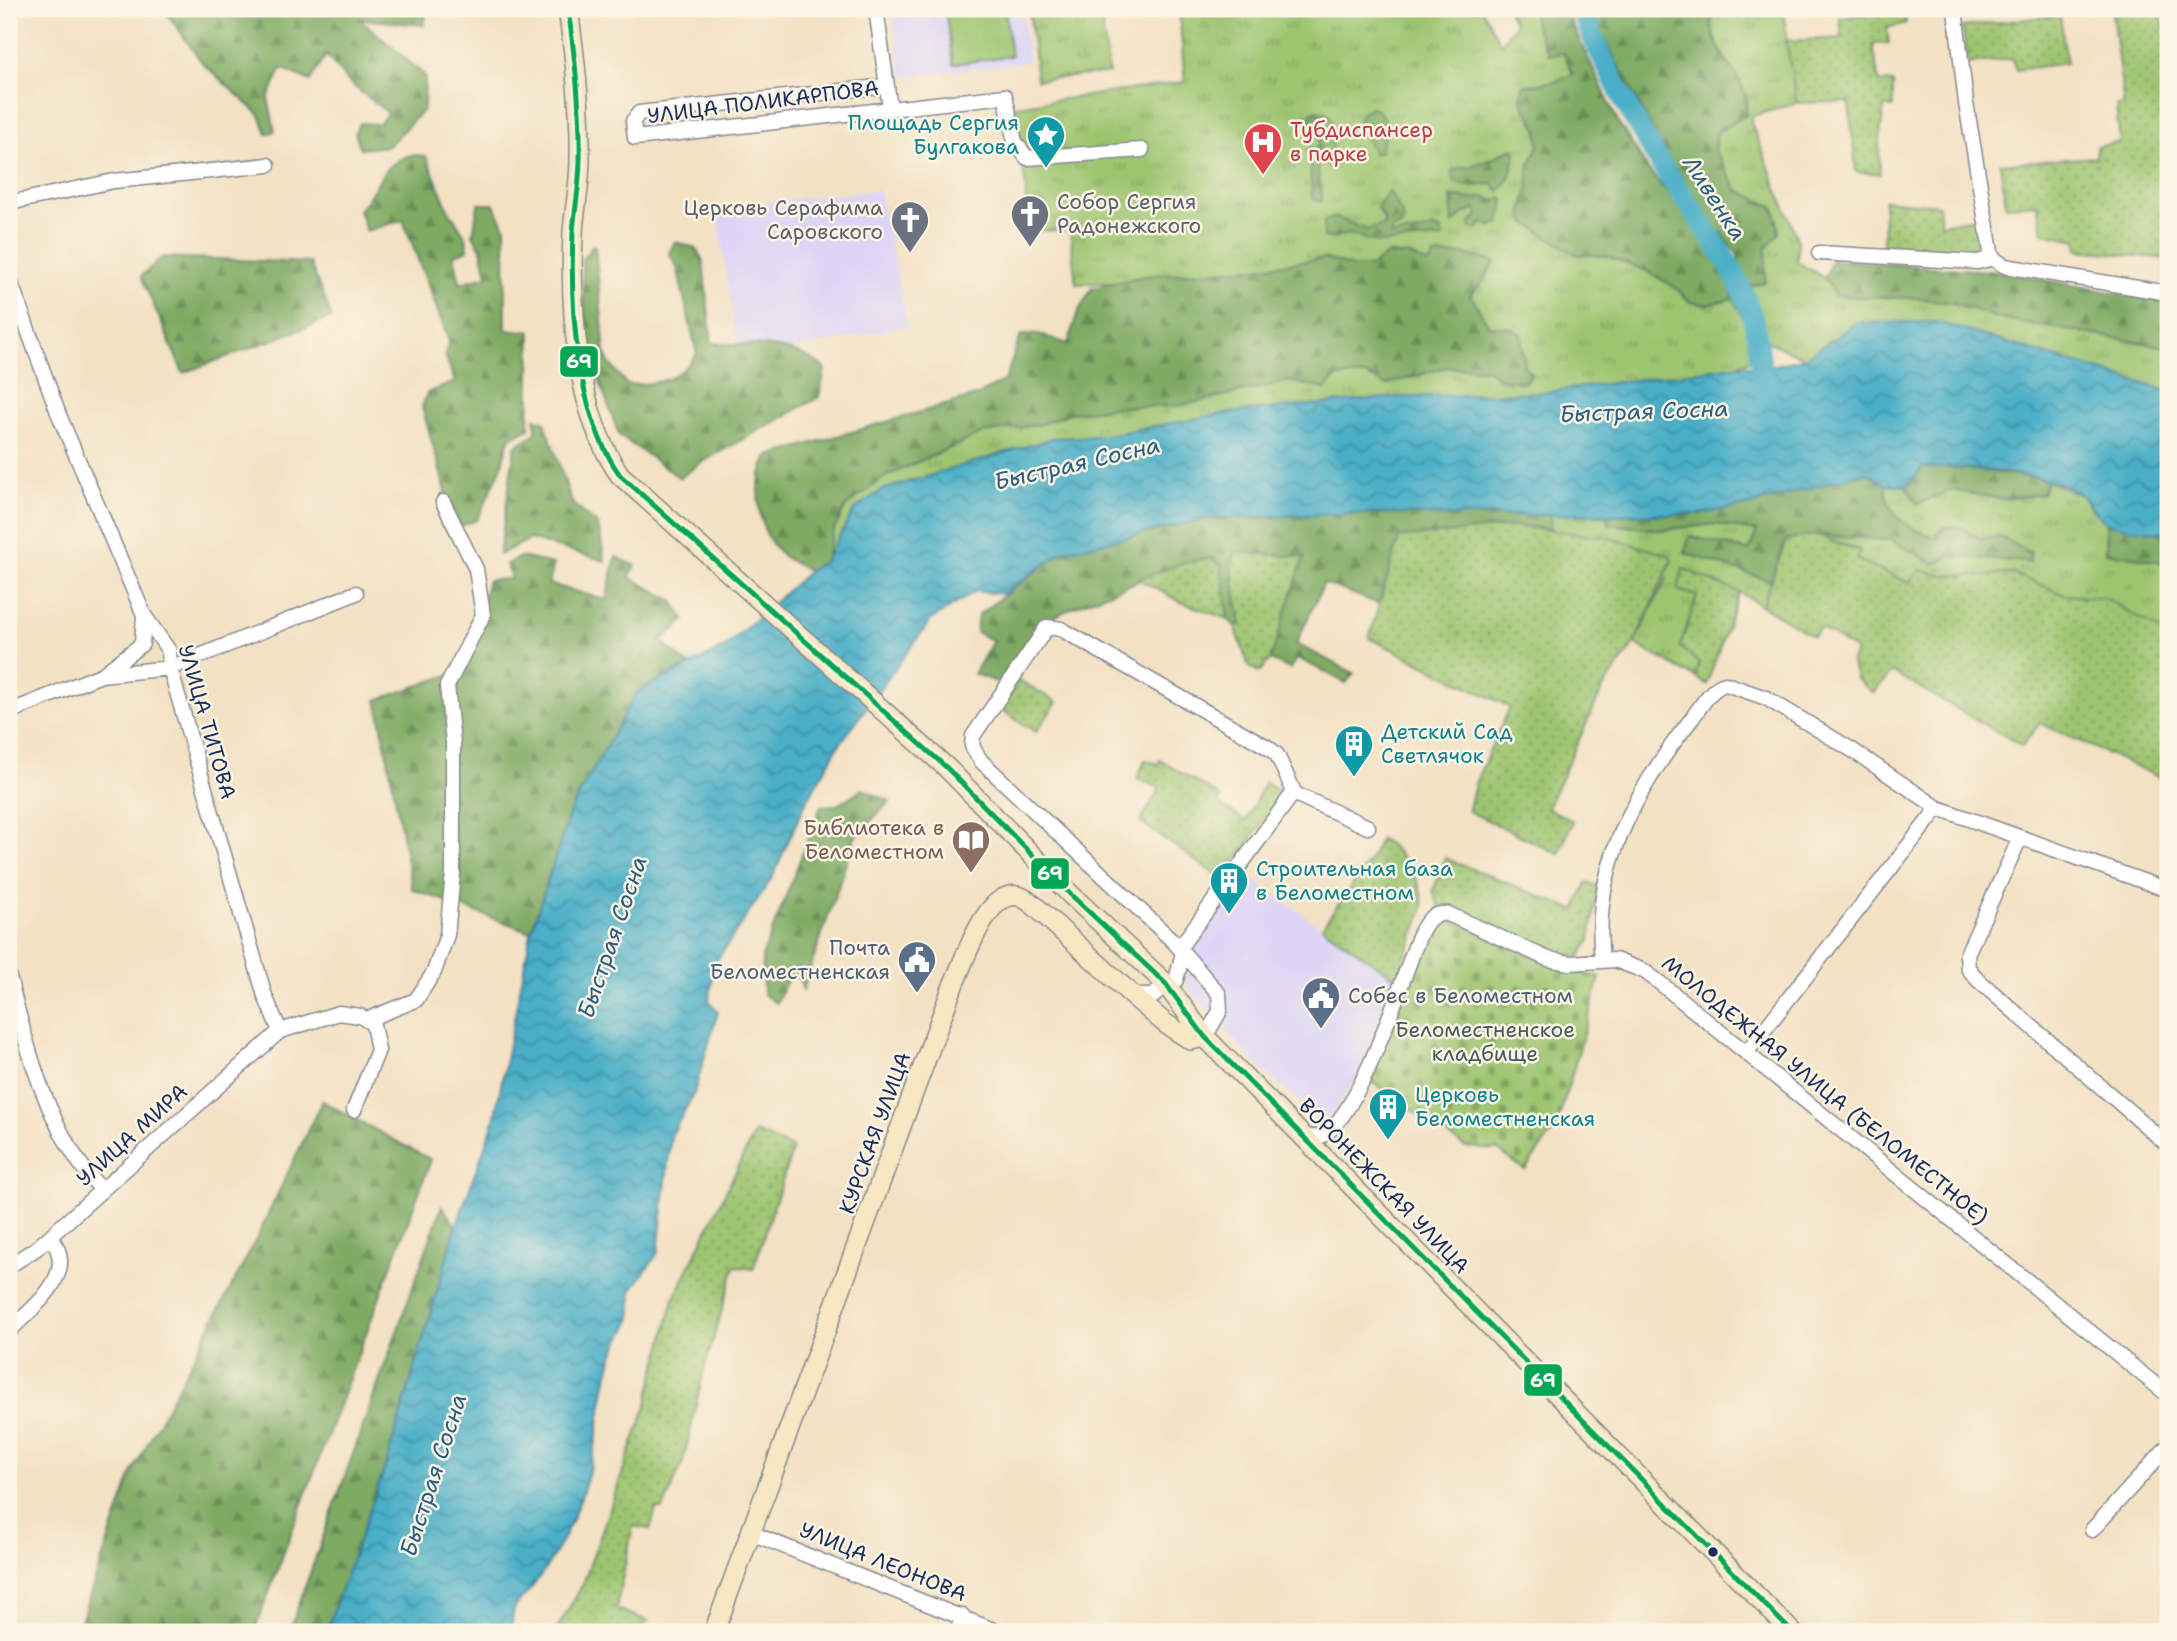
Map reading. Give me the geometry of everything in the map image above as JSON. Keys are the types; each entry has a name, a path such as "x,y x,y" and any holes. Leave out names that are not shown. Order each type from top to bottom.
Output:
{"street":[{"name":"ВОРОНЕЖСКАЯ УЛИЦА","path":"568,9 580,153 573,232 574,302 587,401 597,435 611,463 668,521 947,768 1070,894 1165,983 1205,1037 1779,1628"},
{"path":"876,9 890,108"},
{"path":"1955,9 1966,103 1992,258"},
{"name":"УЛИЦА ПОЛИКАРПОВА","path":"887,86 639,113 634,118 635,138 1005,96 1015,142 1027,158 1142,150"},
{"path":"9,203 114,181 268,164"},
{"path":"1819,253 1978,262 1992,258 2005,266 2168,293"},
{"name":"УЛИЦА ТИТОВА","path":"9,278 59,415 144,615 169,651 170,667 265,996 280,1031"},
{"path":"366,1020 416,1000 434,972 447,935 453,873 453,743 447,686 482,615 476,569 443,502"},
{"path":"9,712 102,675 170,667 356,593"},
{"path":"102,675 142,644 144,615"},
{"path":"1205,1037 1220,1011 1221,999 1182,950 981,761 972,746 973,736 1047,627 1061,629 1269,748 1277,755 1294,792 1368,827"},
{"path":"1602,959 1601,923 1608,869 1633,806 1658,762 1721,684 1732,684 1766,698 1852,750 1938,808 2020,840 2168,890"},
{"path":"1132,995 1152,996 1161,991 1165,983 1178,978 1182,950 1294,792"},
{"path":"1746,1053 1938,808"},
{"path":"2020,840 1967,954 1968,968 1978,981 2068,1062 2168,1145"},
{"name":"КУРСКАЯ УЛИЦА","path":"714,1632 954,983 991,907 1004,897 1022,897 1037,907 1132,995 1182,1036 1194,1041 1205,1037"},
{"name":"МОЛОДЕЖНАЯ УЛИЦА (БЕЛОМЕСТНОЕ)","path":"1302,1135 1315,1138 1325,1134 1347,1106 1370,1063 1410,957 1430,918 1441,913 1448,914 1558,962 1602,959 1625,962 1644,971 2168,1395"},
{"path":"9,977 48,1104 85,1173 102,1190"},
{"path":"280,1031 339,1013 373,1024 378,1050 354,1110"},
{"name":"УЛИЦА МИРА","path":"9,1266 50,1237 280,1031"},
{"path":"9,1331 52,1287 59,1255 50,1237"},
{"path":"2092,1530 2168,1446"},
{"name":"УЛИЦА ЛЕОНОВА","path":"751,1533 998,1632"},
{"path":"957,1632 963,1616"}],"shaded area":[{"path":"892,9 1022,9 1029,62 901,77"},
{"path":"879,190 908,326 739,360 717,208"},
{"path":"1244,874 1396,978 1357,1077 1325,1126 1252,1060 1186,985 1188,945"}],"green space":[{"path":"164,9 427,9 424,25 360,19 425,76 424,109 388,146 360,149 355,132 360,123 379,124 388,113 351,84 326,55 310,81 282,68 268,98 275,131 267,134 260,115 203,64"},
{"path":"945,9 1005,9 1011,56 953,64"},
{"path":"1029,9 1100,9 1109,73 1037,80"},
{"path":"1179,9 1482,9 1501,44 1515,24 1507,9 1532,9 1536,28 1564,53 1573,74 1558,81 1523,86 1548,135 1531,225 1575,254 1606,256 1647,271 1676,288 1691,302 1707,305 1733,298 1749,330 1751,360 1736,366 1548,392 1385,398 1227,413 1102,436 1053,438 855,509 825,561 834,529 846,506 886,476 983,433 1042,424 1069,413 1121,406 1178,406 1290,381 1326,389 1336,377 1366,375 1386,385 1445,367 1487,369 1503,380 1524,382 1532,374 1524,366 1521,334 1511,328 1489,327 1470,294 1482,283 1492,266 1076,284 1070,230 1025,231 1026,187 1015,106 1185,82"},
{"path":"1532,9 1565,9 1618,122 1649,171 1690,217 1729,285 1733,298 1707,305 1690,302 1676,288 1647,271 1606,256 1575,254 1525,222 1522,211 1529,186 1528,166 1539,146 1538,130 1521,100 1523,86 1558,81 1573,74 1564,53 1549,55 1536,28"},
{"path":"1589,9 1715,9 1713,32 1743,88 1746,115 1717,132 1714,149 1737,190 1774,207 1779,233 1766,249 1765,282 1749,286 1739,266 1738,255 1699,206 1661,146"},
{"path":"1715,9 1783,9 1797,103 1752,116 1751,122 1798,241 1797,262 1825,278 1836,296 1919,298 1958,304 1997,318 2168,347 2168,391 1937,322 1858,322 1805,358 1765,340 1749,286 1765,282 1766,249 1779,232 1774,207 1737,190 1714,149 1717,132 1746,115 1743,88 1712,32"},
{"path":"1903,9 1906,23 1887,28 1889,43 1873,44 1879,82 1893,83 1893,107 1884,107 1879,144 1880,174 1856,172 1849,102 1797,103 1786,41 1842,38 1840,18"},
{"path":"2160,9 2168,49 2168,259 2078,250 2077,240 2043,233 2037,204 2006,206 2000,164 2096,157 2096,147 2120,142 2116,106 2124,105 2112,13"},
{"path":"2060,15 2067,63 2016,70 2012,59 1969,64 1962,27"},
{"path":"1371,107 1378,110 1387,123 1380,152 1374,154 1358,123 1361,114"},
{"path":"1316,110 1326,112 1332,120 1333,163 1318,164 1322,201 1312,198 1309,150 1319,146 1319,137 1309,122 1311,113"},
{"path":"1512,148 1516,150 1513,166 1509,178 1499,191 1492,184 1469,186 1455,183 1452,171 1488,161"},
{"path":"411,155 426,156 448,209 466,237 468,250 454,255 460,283 487,276 481,248 473,235 478,204 494,204 505,227 506,330 531,331 529,428 509,439 500,471 477,520 461,526 448,499 422,407 427,393 455,382 445,355 449,341 403,220 366,231 359,210 385,171"},
{"path":"1389,190 1404,218 1402,225 1392,230 1391,236 1432,227 1441,231 1443,238 1379,243 1348,234 1324,237 1324,221 1335,217 1367,230 1383,225 1385,221 1377,208"},
{"path":"1451,196 1468,199 1485,197 1497,201 1502,198 1504,200 1499,223 1491,226 1483,223 1477,229 1471,228 1470,222 1478,216 1476,209 1461,215 1453,224"},
{"path":"1884,200 1939,205 1941,224 1975,218 1986,254 1883,248"},
{"path":"675,242 696,248 703,261 712,343 757,345 787,350 814,360 825,369 819,397 699,464 680,478 619,435 595,368 585,324 582,260 593,245 605,352 609,363 627,385 659,382 675,376 697,354 677,267 669,253"},
{"path":"1388,254 1411,256 1428,264 1435,256 1465,254 1495,262 1482,283 1470,295 1489,326 1511,328 1521,334 1524,366 1532,375 1524,382 1503,380 1487,369 1445,367 1385,385 1366,375 1336,377 1326,389 1290,381 1178,406 1121,407 1069,413 1042,424 983,433 886,476 846,506 834,529 825,561 809,571 781,554 766,533 758,493 768,456 976,396 1005,380 1021,335 1039,334 1068,344 1077,314 1092,288 1143,276 1256,268 1324,258 1352,267 1370,267"},
{"path":"162,257 310,263 332,318 183,373 141,276"},
{"path":"1832,260 2002,272 2168,303 2168,347 1997,318 1958,304 1919,298 1836,296 1825,278"},
{"path":"535,418 545,422 572,503 598,525 605,561 530,539 499,555 515,446 536,433"},
{"path":"1950,467 2047,481 2042,494 2003,499 1952,490 1917,504 1906,486 1923,468"},
{"path":"1866,472 1885,484 1894,513 1915,530 1935,537 1945,527 1960,527 1981,539 1999,536 2031,553 2029,562 1950,556 1934,564 1891,540 1817,535 1786,540 1771,581 1685,553 1689,536 1749,551 1757,531 1715,524 1663,530 1609,524 1606,515 1698,514 1751,505"},
{"path":"2047,481 2081,495 2092,510 2107,523 2106,552 2168,563 2168,635 2107,599 2065,595 2014,574 1944,576 1920,570 1909,583 1857,559 1860,550 1817,535 1891,540 1934,564 1950,556 2029,562 1999,536 1981,539 1959,527 1935,537 1915,530 1894,513 1885,484 1906,486 1918,504 1952,490 2003,499 2042,494"},
{"path":"1371,513 1451,516 1551,515 1550,529 1515,526 1399,538 1379,604 1324,583 1296,644 1354,673 1346,683 1298,658 1290,669 1270,660 1303,557 1280,556 1231,564 1241,624 1235,626 1228,619 1221,566 1186,562 1073,607 1042,623 997,682 974,674 993,641 976,632 978,615 1062,552 1205,519"},
{"path":"1551,515 1606,515 1609,524 1663,530 1715,524 1758,531 1749,551 1690,537 1685,552 1771,581 1762,606 1739,592 1683,569 1697,596 1680,647 1700,663 1695,677 1634,644 1667,578 1550,529"},
{"path":"2107,523 2168,534 2168,563 2106,552"},
{"path":"1515,526 1606,537 1669,555 1672,560 1634,644 1603,688 1547,808 1573,821 1559,854 1468,811 1476,781 1510,707 1369,638 1399,538"},
{"path":"1817,535 1860,551 1857,560 1909,583 1919,570 1944,576 2014,574 2065,595 2107,599 2168,635 2168,772 2163,779 2040,723 2022,746 1892,672 1873,693 1856,679 1851,660 1856,651 1821,628 1813,636 1762,606 1786,540"},
{"path":"1236,552 1304,557 1270,660 1259,672 1249,667 1235,626 1241,624 1231,564"},
{"path":"520,557 554,564 549,584 606,600 616,557 636,566 629,577 672,600 685,620 661,641 689,665 637,692 571,809 531,932 412,889 377,700 463,670 488,580 511,579 506,564"},
{"path":"1212,558 1221,566 1228,619 1181,602 1138,579 1186,562"},
{"path":"1683,569 1739,592 1707,684 1695,677 1700,663 1680,647 1697,596 1678,590"},
{"path":"1019,680 1057,702 1036,732 1001,710"},
{"path":"1145,760 1158,764 1160,760 1221,797 1219,804 1246,821 1265,782 1283,794 1222,879 1140,822 1160,788 1137,779"},
{"path":"862,789 890,801 855,837 803,990 798,977 790,975 776,1003 763,994 762,957 821,806 837,805"},
{"path":"1380,839 1403,858 1415,877 1422,896 1420,920 1396,978 1322,927 1370,860"},
{"path":"1445,858 1575,910 1587,883 1598,886 1590,941 1580,956 1547,953 1439,906 1433,892"},
{"name":"Беломестненское кладбище","path":"1440,921 1453,921 1547,963 1600,978 1557,1125 1525,1170 1498,1150 1465,1147 1371,1081 1423,940"},
{"path":"322,1101 431,1160 254,1632 77,1632 132,1473 253,1246"},
{"path":"755,1132 793,1148 753,1269 735,1266 704,1370 683,1462 663,1509 656,1509 650,1529 633,1526 616,1609 648,1621 638,1632 619,1632 607,1628 605,1632 555,1632 583,1584 646,1407 674,1298"},
{"path":"442,1206 456,1226 388,1459 326,1632 289,1632"}],"water":[{"name":"Быстрая Сосна","path":"1858,322 1937,322 2168,391 2168,534 2106,522 2080,494 2049,481 2005,472 1923,468 1906,486 1885,484 1866,472 1751,505 1698,514 1451,516 1371,513 1205,519 1062,552 1003,594 976,591 931,620 839,745 804,806 772,878 715,963 709,1001 718,1012 694,1093 671,1136 658,1253 631,1291 632,1312 609,1368 593,1456 581,1497 553,1556 514,1607 511,1632 326,1632 388,1459 456,1226 494,1121 531,932 571,809 637,692 725,647 809,571 825,561 855,509 882,490 1053,438 1102,436 1227,413 1385,398 1548,392 1736,366 1771,366 1805,358"}],"waterway":[{"name":"Ливенка","path":"1580,9 1610,74 1644,137 1722,254 1740,287 1755,326 1766,393"}],"transit line":[{"name":"69","path":"568,9 577,83 580,139 572,261 578,358 593,421 605,450 620,475 947,768 1070,894 1165,983 1205,1037 1792,1632"}],"place":[{"name":"Площадь Сергия Булгакова","path":"1046,169"},
{"name":"Тубдиспансер в парке","path":"1263,176"},
{"name":"Собор Сергия Радонежского","path":"1030,248"},
{"name":"Церковь Серафима Саровского","path":"910,254"},
{"name":"Детский Сад Светлячок","path":"1354,778"},
{"name":"Библиотека в Беломестном","path":"971,874"},
{"name":"Строительная база в Беломестном","path":"1229,915"},
{"name":"Почта Беломестненская","path":"917,994"},
{"name":"Собес в Беломестном","path":"1321,1030"},
{"name":"Церковь Беломестненская","path":"1388,1141"}]}
